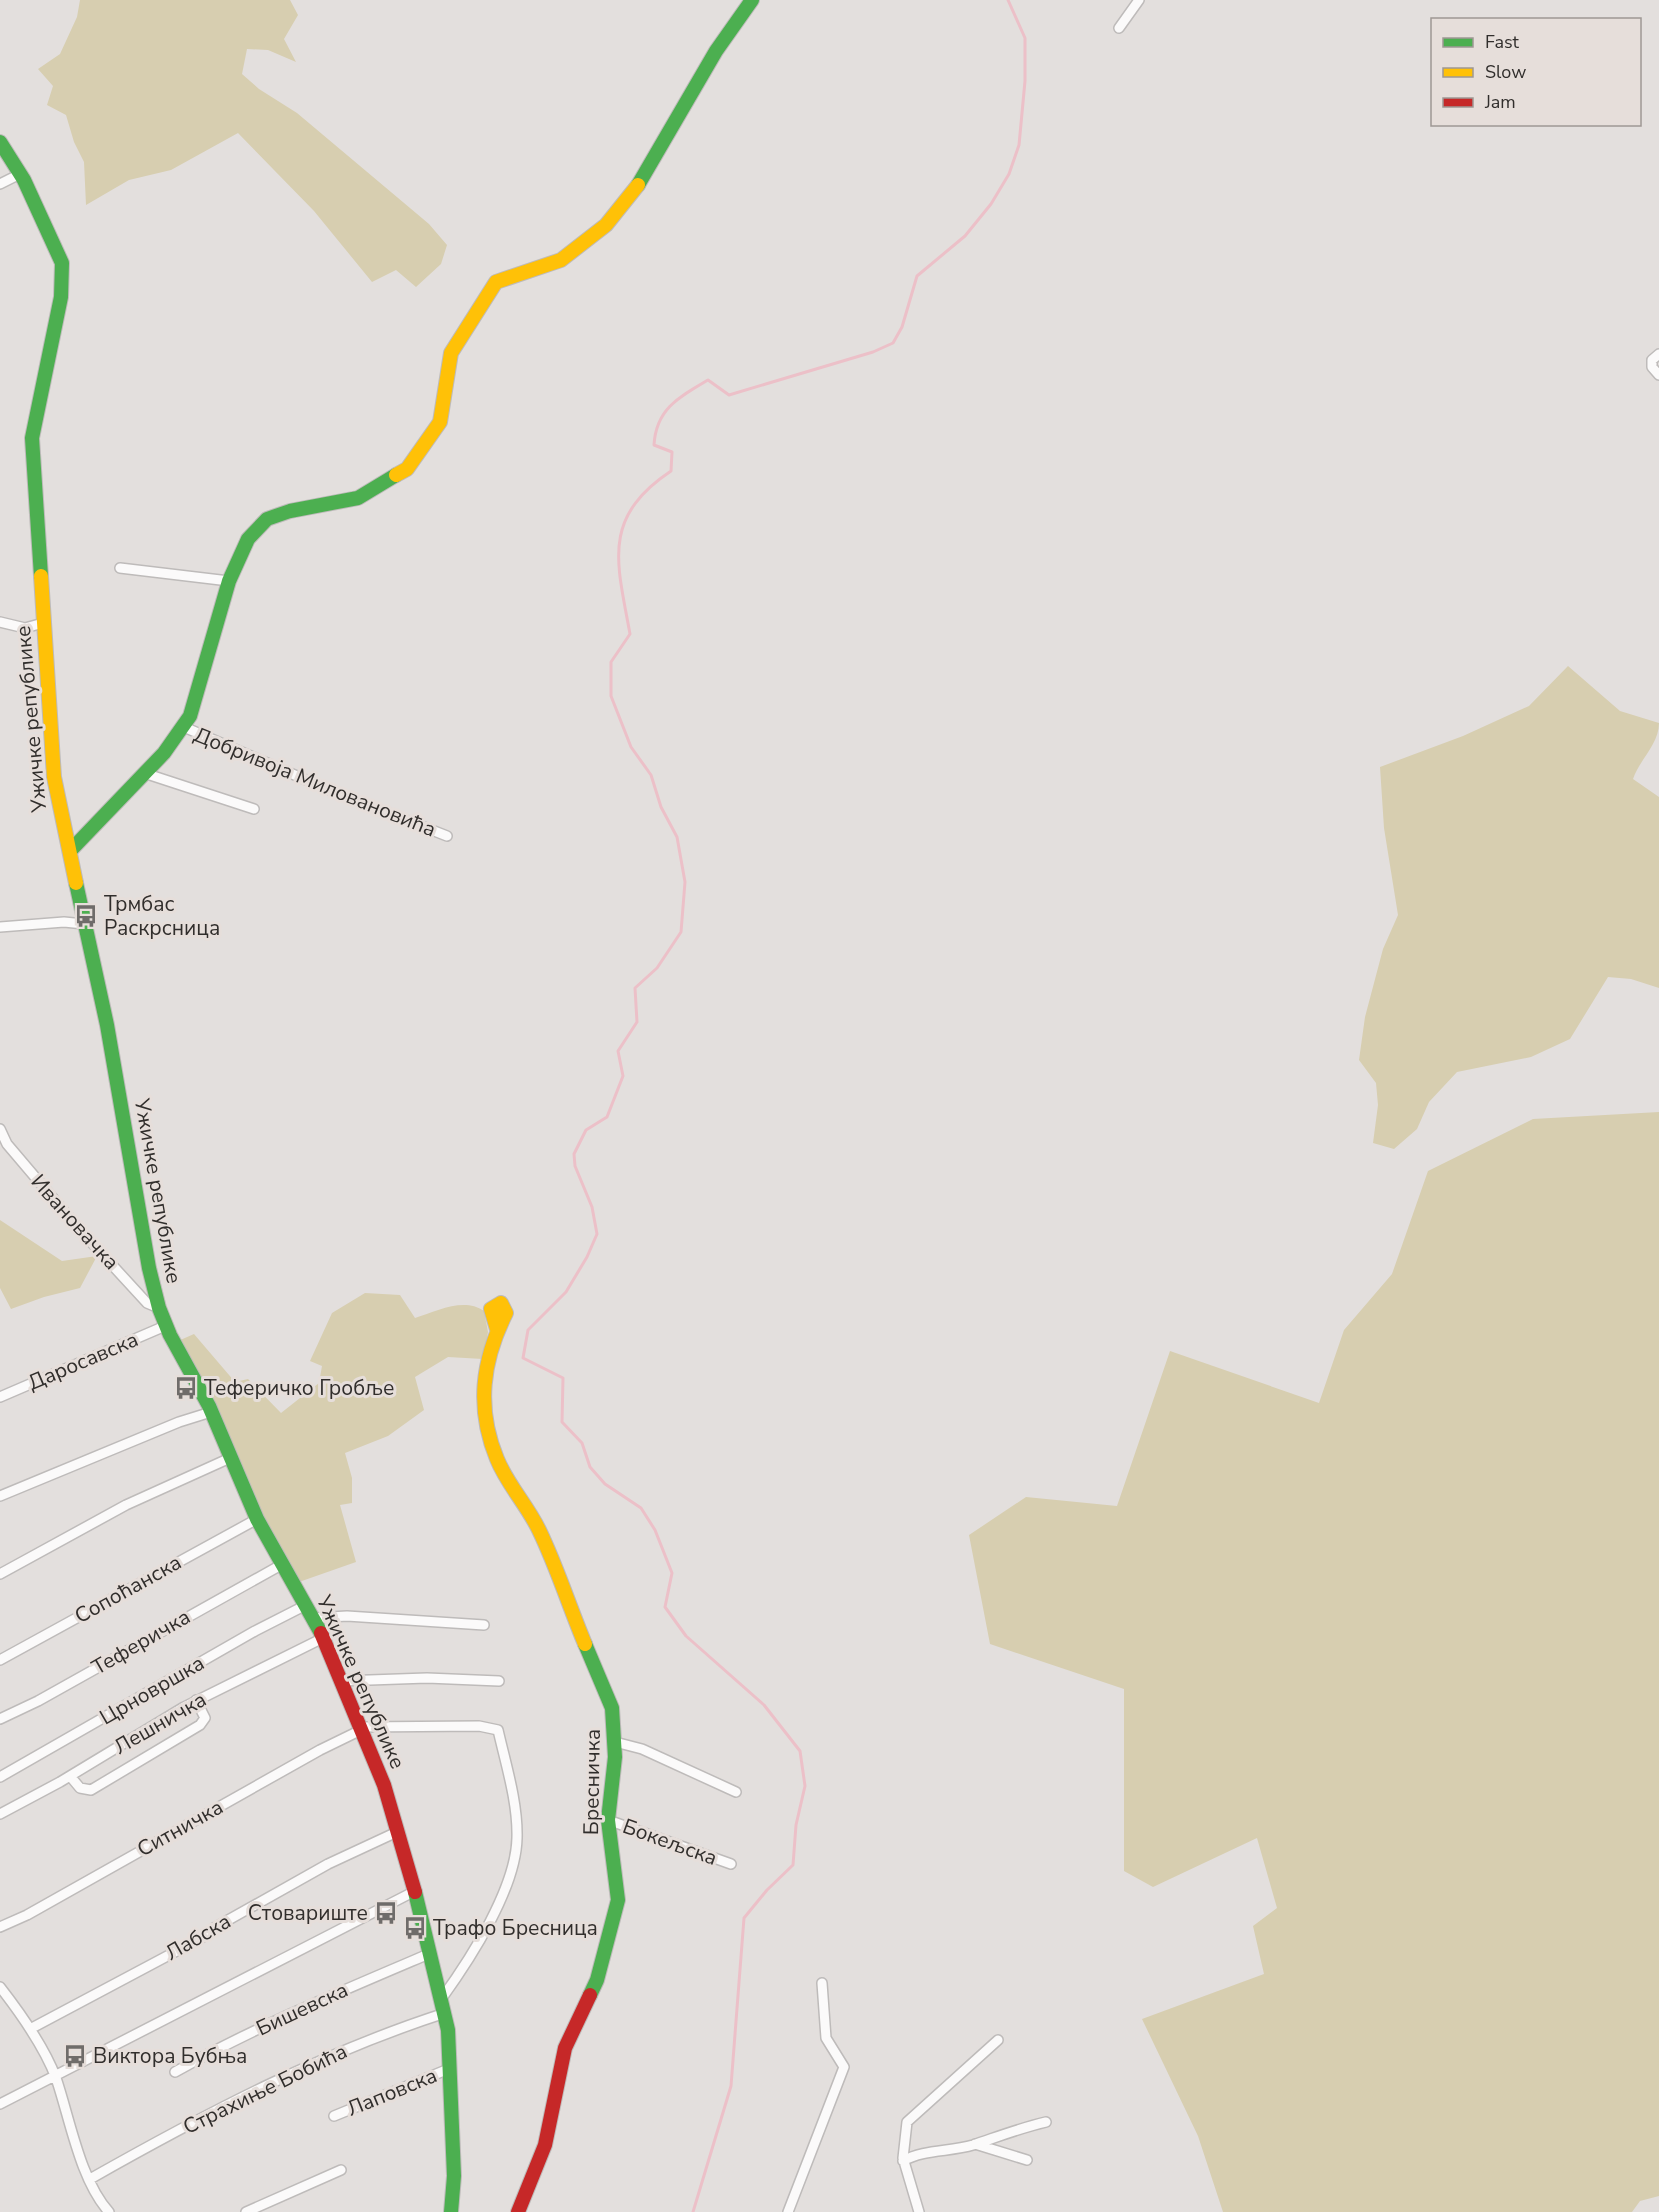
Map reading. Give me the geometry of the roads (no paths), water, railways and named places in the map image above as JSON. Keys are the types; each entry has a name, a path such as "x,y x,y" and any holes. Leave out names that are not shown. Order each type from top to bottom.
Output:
{"street":[{"path":"70,851 112,805 147,774 184,727 190,716 229,581 248,539 267,519 290,511 358,498 407,469 440,422 451,353 496,282 561,260 606,225 645,176 716,51 752,0"},
{"path":"1119,28 1138,0"},
{"name":"Ужичке републике","path":"0,142 20,174 62,263 61,297 32,438 57,800 107,1025 149,1268 165,1326 211,1412 257,1519 314,1618 384,1785 399,1831 446,2013 451,2068 454,2176 451,2212"},
{"path":"0,184 20,174"},
{"path":"1659,354 1652,360 1652,367 1659,375"},
{"path":"120,568 229,581"},
{"path":"0,622 25,628 43,623"},
{"name":"Добривоја Миловановића","path":"184,727 327,789 447,836"},
{"path":"147,774 254,808"},
{"path":"0,927 64,922 84,924"},
{"name":"Ивановачка","path":"0,1129 7,1144 80,1230 147,1303 159,1308"},
{"name":"Даросавска","path":"0,1397 165,1326"},
{"name":"Бресничка","path":"497,1329 492,1341 483,1390 491,1444 502,1471 538,1528 561,1579 572,1614 610,1701 615,1742 608,1820 618,1892 615,1918 597,1980 565,2048 545,2145 518,2212"},
{"path":"0,1496 179,1422 211,1412"},
{"path":"0,1574 126,1505 230,1458"},
{"name":"Сопоћанска","path":"0,1660 257,1519"},
{"name":"Теферичка","path":"0,1719 38,1701 281,1564"},
{"name":"Црновршка","path":"0,1777 255,1630 306,1605"},
{"path":"314,1618 347,1616 484,1625"},
{"name":"Лешничка","path":"0,1814 70,1776 196,1700 323,1638"},
{"path":"341,1682 427,1678 499,1681"},
{"path":"70,1776 80,1788 91,1790 200,1725 205,1718 196,1700"},
{"path":"360,1728 409,1725 495,1728 498,1730 514,1802 517,1839 513,1864 509,1881 491,1918 442,1998"},
{"name":"Ситничка","path":"0,1928 360,1728"},
{"path":"615,1742 642,1749 735,1792"},
{"name":"Бокељска","path":"608,1820 731,1864"},
{"name":"Лабска","path":"30,2029 207,1935 213,1928 328,1864 399,1831"},
{"path":"0,2104 415,1891"},
{"name":"Бишевска","path":"175,2072 242,2037 369,1978 431,1953"},
{"path":"788,2212 844,2067 826,2038 822,1983"},
{"path":"0,1987 30,2029 55,2076 90,2179 109,2212"},
{"name":"Страхиње Бобића","path":"90,2179 273,2083 398,2028 446,2013"},
{"path":"919,2212 903,2161 903,2143 910,2118 998,2040"},
{"name":"Лаповска","path":"334,2116 451,2068"},
{"path":"903,2161 919,2154 975,2144 991,2136 1046,2122"},
{"path":"975,2144 1027,2160"},
{"path":"246,2212 341,2170"}],"waterway":[{"path":"693,2212 731,2086 744,1918 767,1890 793,1865 796,1825 805,1786 800,1751 764,1705 686,1636 665,1607 672,1573 655,1530 641,1508 605,1484 590,1467 582,1443 562,1422 563,1378 523,1358 528,1330 566,1292 587,1257 597,1234 592,1207 575,1166 574,1154 586,1130 607,1117 623,1076 618,1051 637,1022 635,988 657,968 681,932 685,882 677,837 661,807 651,775 631,747 611,696 611,662 630,634 621,585 619,543 624,524 633,506 671,471 672,452 654,445 656,433 664,413 688,392 708,380 729,395 873,352 893,343 902,327 917,276 965,236 991,204 1009,174 1019,145 1025,81 1025,38 1008,0"}],"place":[{"name":"Трмбас Раскрсница","path":"86,916"},
{"name":"Теферичко Гробље","path":"186,1388"},
{"name":"Стовариште","path":"386,1913"},
{"name":"Трафо Бресница","path":"415,1928"},
{"name":"Виктора Бубња","path":"75,2056"}]}
